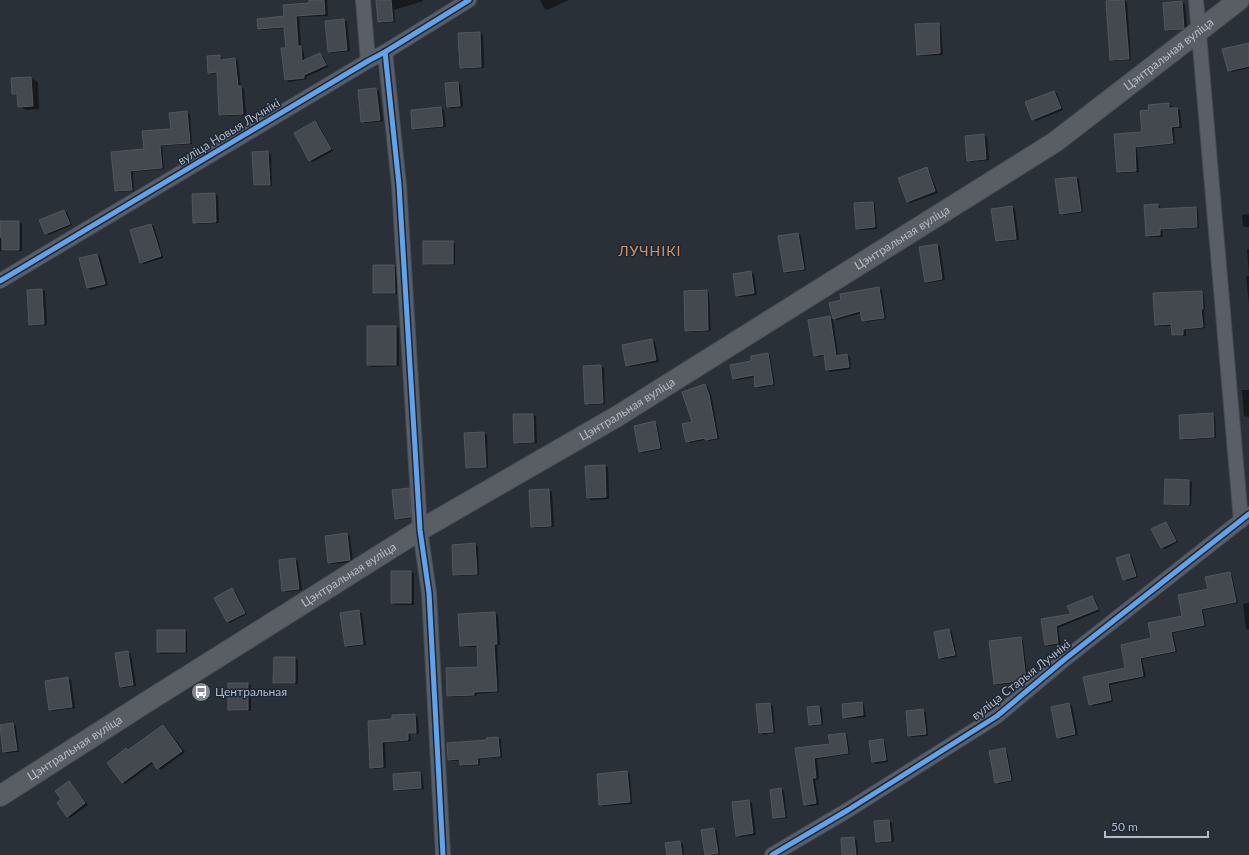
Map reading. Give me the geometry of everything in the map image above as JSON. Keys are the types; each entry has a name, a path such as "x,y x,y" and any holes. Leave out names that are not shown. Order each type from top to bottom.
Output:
{"main road":[{"name":"Цэнтральная вуліца","path":"0,796 145,702 420,530 616,417 1056,142 1239,0"}],"street":[{"path":"363,0 368,61"},
{"name":"вуліца Новыя Лучнікі","path":"0,281 385,52 469,0"},
{"path":"1196,0 1245,518"},
{"path":"385,52 399,185 420,530 429,593 443,855"},
{"name":"вуліца Старыя Лучнікі","path":"772,855 848,810 997,716 1065,659 1245,518"}],"building":[{"path":"309,0 324,0 325,14 296,16 298,46 301,46 302,61 320,53 326,65 304,75 304,78 285,80 281,48 286,48 284,27 258,29 257,19 284,16 283,5 309,3"},
{"path":"376,0 391,0 393,21 378,22"},
{"path":"1124,0 1129,59 1110,60 1106,1"},
{"path":"1182,1 1184,28 1165,30 1163,3"},
{"path":"344,19 347,50 328,52 325,21"},
{"path":"939,23 940,53 917,55 915,24"},
{"path":"480,32 481,67 460,68 458,33"},
{"path":"1249,43 1249,66 1228,71 1222,49"},
{"path":"220,55 220,60 235,58 238,86 241,86 243,114 219,115 217,72 208,73 207,56"},
{"path":"31,77 33,106 18,107 17,94 12,94 11,78"},
{"path":"458,82 460,106 447,107 445,83"},
{"path":"376,88 380,120 361,122 358,90"},
{"path":"1054,91 1061,108 1032,120 1025,102"},
{"path":"1169,103 1169,108 1177,108 1179,126 1171,127 1173,143 1135,147 1136,171 1117,172 1114,134 1142,132 1140,111 1149,110 1148,105"},
{"path":"441,107 443,126 412,129 411,110"},
{"path":"187,111 190,143 160,145 162,168 130,171 132,190 115,191 111,152 144,149 142,131 171,129 169,113"},
{"path":"315,121 331,149 309,161 294,133"},
{"path":"984,134 986,159 967,161 965,136"},
{"path":"268,151 270,185 254,185 252,152"},
{"path":"927,167 935,191 907,202 898,178"},
{"path":"1076,177 1081,211 1060,214 1055,179"},
{"path":"215,193 216,222 193,223 192,194"},
{"path":"873,202 875,227 856,229 854,203"},
{"path":"1158,204 1158,209 1196,207 1197,227 1160,229 1160,235 1146,236 1144,205"},
{"path":"1012,206 1016,239 996,241 991,209"},
{"path":"64,210 70,224 45,234 39,220"},
{"path":"0,221 19,221 19,250 2,250"},
{"path":"151,224 161,256 140,263 130,230"},
{"path":"798,233 804,269 784,272 778,236"},
{"path":"423,241 453,241 453,264 423,264"},
{"path":"937,244 942,279 925,282 919,247"},
{"path":"97,254 105,284 87,288 79,258"},
{"path":"373,265 394,265 395,293 373,293"},
{"path":"751,271 754,293 736,296 733,274"},
{"path":"879,287 884,318 862,321 860,311 833,319 829,303 841,300 840,294"},
{"path":"42,289 44,324 29,325 27,290"},
{"path":"707,290 708,330 685,331 684,291"},
{"path":"1202,291 1203,309 1201,309 1203,327 1183,329 1183,335 1172,335 1171,324 1155,325 1153,293"},
{"path":"830,316 836,356 847,354 849,367 826,370 824,354 814,356 808,320"},
{"path":"367,326 396,326 396,365 367,365"},
{"path":"652,339 656,360 626,366 622,345"},
{"path":"768,353 773,384 755,387 754,375 733,379 730,365 751,361 751,356"},
{"path":"601,365 603,403 585,404 583,366"},
{"path":"705,384 709,395 717,438 705,440 705,438 686,442 682,424 692,422 682,392"},
{"path":"1213,413 1214,437 1180,439 1179,415"},
{"path":"513,414 533,414 534,442 514,443"},
{"path":"655,421 660,448 639,452 634,426"},
{"path":"484,432 486,467 466,468 464,433"},
{"path":"605,465 606,497 587,498 585,466"},
{"path":"1165,479 1189,480 1189,505 1164,504"},
{"path":"409,488 411,517 395,519 392,490"},
{"path":"549,489 551,526 531,527 529,490"},
{"path":"1166,522 1176,541 1161,548 1151,529"},
{"path":"347,533 350,560 328,563 325,536"},
{"path":"475,543 477,574 453,575 452,545"},
{"path":"1129,554 1136,576 1123,580 1116,558"},
{"path":"295,558 299,589 282,591 279,560"},
{"path":"391,571 411,571 411,603 391,603"},
{"path":"1230,572 1236,602 1201,609 1204,625 1171,632 1175,651 1140,658 1143,676 1108,683 1111,700 1089,705 1083,677 1125,668 1121,645 1151,638 1148,623 1182,616 1178,595 1208,589 1205,577"},
{"path":"232,588 245,613 227,622 214,598"},
{"path":"1092,596 1098,609 1056,626 1058,643 1045,645 1041,619 1071,614 1067,606"},
{"path":"359,610 363,644 345,646 340,613"},
{"path":"495,612 497,644 494,644 497,691 474,692 474,695 447,696 446,668 478,667 477,645 460,646 458,614"},
{"path":"949,629 955,655 939,658 934,632"},
{"path":"157,630 185,630 185,652 157,652"},
{"path":"1021,637 1026,680 994,684 989,641"},
{"path":"128,651 133,685 120,687 115,653"},
{"path":"274,657 295,657 295,683 273,683"},
{"path":"68,677 72,707 49,710 45,681"},
{"path":"228,683 248,683 248,710 228,710"},
{"path":"862,702 863,715 843,718 842,704"},
{"path":"770,703 773,732 759,733 756,704"},
{"path":"1069,703 1075,734 1057,738 1051,707"},
{"path":"819,706 821,724 809,725 807,707"},
{"path":"923,709 926,734 908,736 906,711"},
{"path":"415,714 416,733 408,733 408,740 382,742 383,767 370,768 368,721 392,719 392,715"},
{"path":"13,723 17,750 3,752 0,725"},
{"path":"163,725 182,751 157,769 152,761 122,783 107,763 126,748 128,750"},
{"path":"845,733 848,753 814,758 816,778 812,778 816,803 804,805 795,748 830,744 828,735"},
{"path":"498,737 500,756 477,758 478,764 460,765 459,759 448,760 447,743 487,740 486,738"},
{"path":"883,739 886,760 872,762 869,741"},
{"path":"1005,748 1011,780 995,783 989,751"},
{"path":"627,771 630,802 599,805 597,774"},
{"path":"420,772 421,788 394,790 393,774"},
{"path":"69,781 85,803 67,817 57,803 61,799 55,791"},
{"path":"781,788 785,817 773,818 770,790"},
{"path":"749,800 753,833 736,836 732,802"},
{"path":"889,820 891,841 876,842 874,821"},
{"path":"714,828 718,853 705,855 701,830"},
{"path":"854,837 856,855 842,855 841,838"},
{"path":"680,841 682,855 667,855 665,843"}],"cycle path":[{"path":"0,281 385,52 469,0"},
{"path":"385,52 399,185 420,530 429,593 443,855"},
{"path":"772,855 848,810 997,716 1065,659 1249,514"}],"place":[{"name":"Центральная","path":"201,692"}],"district":[{"name":"ЛУЧНІКІ","path":"650,251"}]}
